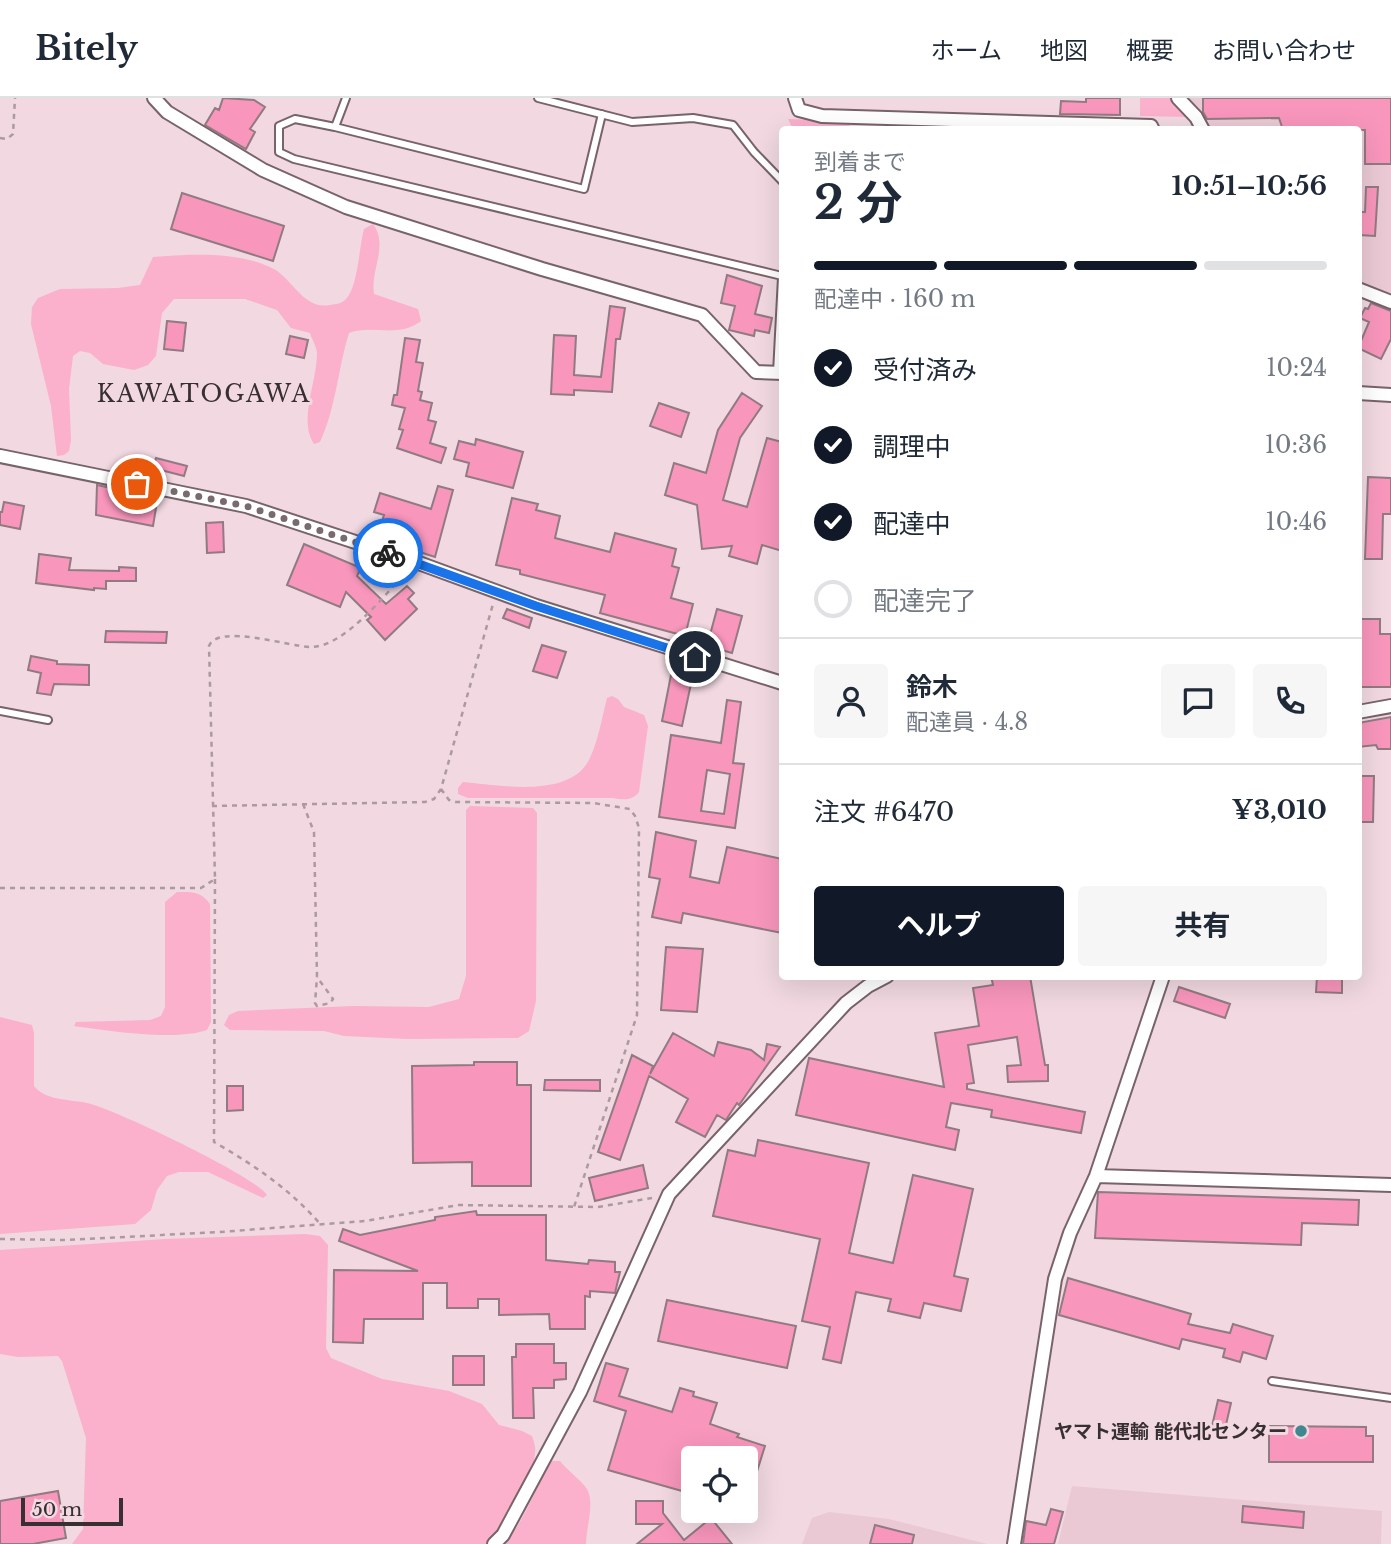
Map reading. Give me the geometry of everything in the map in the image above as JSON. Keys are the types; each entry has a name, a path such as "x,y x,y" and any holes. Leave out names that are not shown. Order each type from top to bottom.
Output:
{"street":[{"path":"154,98 167,112 263,170 346,207 542,269 702,315 756,372 779,373"},
{"path":"795,98 799,110 822,116 944,124 1152,126"},
{"path":"1178,98 1201,126"},
{"path":"1362,291 1391,302"},
{"path":"1362,393 1391,395"},
{"path":"0,456 246,506 416,562 536,606 779,682"},
{"path":"1362,711 1391,706"},
{"path":"494,1544 503,1535 580,1392 670,1194 846,1003 879,980"},
{"path":"1014,1544 1055,1279 1070,1233 1096,1176 1162,980"},
{"path":"1096,1176 1391,1185"}],"lane":[{"path":"335,127 346,98"},
{"path":"538,98 632,122 693,118 733,125 779,178"},
{"path":"602,114 583,189 295,119 279,126 279,152 293,159 779,275"},
{"path":"0,711 48,720"},
{"path":"1272,1381 1391,1398"}],"path":[{"path":"0,138 7,139 13,134 15,98"},
{"path":"321,1226 288,1190 253,1164 214,1142 215,879 209,646 211,640 218,636 246,637 310,647 323,645 340,637 416,562"},
{"path":"212,806 425,802 434,799 441,789 498,591"},
{"path":"441,789 449,800 456,802 593,803 629,810 635,816 639,828 637,1015 574,1207"},
{"path":"303,804 314,832 317,978 315,1003 317,1006 331,1003 331,994 317,978"},
{"path":"0,888 201,888 215,879"},
{"path":"0,1239 79,1239 321,1226 459,1205 598,1207 670,1194"}],"shaded area":[{"path":"1140,98 1174,98 1191,117 1140,116"},
{"path":"1183,98 1391,98 1391,297 1362,285 1362,126 1206,126"},
{"path":"788,119 850,121 849,126 792,126"},
{"path":"373,224 379,241 374,294 418,309 421,321 403,329 349,333 330,416 320,442 314,444 308,424 317,354 310,333 291,328 277,310 245,299 174,299 162,313 156,356 148,365 134,370 103,364 90,353 80,351 73,356 69,389 71,440 69,451 57,456 51,406 31,324 32,307 38,298 60,289 140,285 153,257 199,255 231,257 261,263 281,274 313,303 338,304 345,300 353,287 364,229"},
{"path":"612,696 624,707 644,715 648,726 639,792 633,797 468,798 458,794 458,788 463,782 532,787 566,780 579,772 589,760 600,730 607,698"},
{"path":"470,806 533,808 537,813 536,1001 529,1031 518,1038 408,1039 344,1036 324,1031 230,1030 224,1025 229,1015 238,1011 353,1006 429,1007 459,999 466,976 466,810"},
{"path":"177,892 199,894 210,904 211,1022 207,1030 161,1035 74,1026 76,1022 150,1020 161,1016 165,1007 165,902"},
{"path":"0,1017 32,1025 34,1086 46,1095 94,1105 131,1120 214,1160 267,1195 263,1198 208,1172 179,1172 167,1176 157,1190 151,1210 135,1224 0,1234"},
{"path":"305,1234 320,1236 328,1245 326,1348 331,1358 382,1379 449,1391 482,1404 499,1425 532,1436 535,1450 530,1475 511,1514 495,1536 488,1544 72,1544 83,1529 86,1438 62,1361 58,1356 18,1357 0,1354 0,1250 165,1239"},
{"path":"552,1461 560,1461 587,1489 590,1508 586,1544 504,1544 518,1525"},
{"path":"1072,1486 1382,1511 1381,1544 1058,1544"},
{"path":"829,1512 889,1519 987,1544 802,1544 812,1518"}],"building":[{"path":"223,98 254,100 265,107 250,129 255,132 246,149 205,125 215,108 219,110"},
{"path":"1086,98 1120,98 1120,115 1060,114 1061,101 1086,102"},
{"path":"1203,98 1391,98 1391,164 1365,164 1365,130 1362,130 1362,126 1282,126 1279,118 1207,119 1203,112"},
{"path":"1366,187 1378,187 1375,236 1362,235 1362,212 1365,212"},
{"path":"182,193 284,226 273,261 171,229"},
{"path":"727,275 762,286 755,314 772,318 769,333 755,330 754,336 729,330 735,306 721,303"},
{"path":"1371,303 1391,311 1391,339 1381,359 1362,350 1362,339 1369,322 1362,319 1362,314 1365,308 1368,309"},
{"path":"610,306 625,308 620,339 616,339 612,392 574,390 574,395 551,394 554,335 576,336 574,375 601,377"},
{"path":"167,321 186,323 183,351 164,349"},
{"path":"290,336 308,340 304,358 286,354"},
{"path":"405,338 420,340 416,362 423,363 418,391 422,392 420,400 432,403 428,420 436,422 430,443 446,448 441,463 397,448 403,430 399,429 405,408 392,405 394,395 397,395"},
{"path":"742,393 762,406 740,438 723,500 747,507 767,438 779,441 779,550 762,545 757,564 729,556 732,546 702,549 697,505 665,495 674,463 706,473 718,430"},
{"path":"659,403 689,413 681,437 650,426"},
{"path":"476,439 523,452 513,488 466,476 469,463 454,459 459,441 475,445"},
{"path":"156,458 187,466 184,476 153,468"},
{"path":"1368,477 1391,478 1391,514 1383,514 1382,559 1365,559"},
{"path":"97,485 149,496 147,506 156,508 153,526 96,515"},
{"path":"438,486 453,490 435,557 377,538 384,515 374,512 380,493 431,509"},
{"path":"512,498 538,504 536,510 560,516 555,538 610,552 615,533 676,549 672,566 679,568 671,598 693,604 685,636 600,613 605,595 520,574 520,570 496,565"},
{"path":"4,502 24,506 20,529 0,525 0,512"},
{"path":"223,522 224,552 207,553 206,523"},
{"path":"304,544 361,568 357,576 386,604 407,586 414,593 408,599 417,609 385,640 367,620 371,617 346,592 340,607 287,585"},
{"path":"39,554 71,558 69,570 119,571 119,567 136,568 136,581 106,581 106,589 94,590 36,583"},
{"path":"507,609 532,618 529,628 503,618"},
{"path":"717,609 742,616 732,653 707,646"},
{"path":"1362,619 1380,619 1380,634 1391,634 1391,687 1362,687"},
{"path":"106,631 167,632 166,643 105,642"},
{"path":"542,645 566,652 557,678 533,671"},
{"path":"31,656 57,661 57,664 89,665 89,685 54,684 51,695 37,693 41,673 28,670"},
{"path":"671,675 692,679 682,726 662,721"},
{"path":"727,700 741,702 733,763 744,764 735,828 659,817 671,735 721,743","holes":["707,770 730,774 724,814 701,811"]},
{"path":"1391,717 1391,749 1378,749 1376,745 1362,747 1362,722"},
{"path":"1362,776 1374,776 1373,822 1362,822"},
{"path":"656,832 696,841 690,877 719,883 727,847 779,858 779,932 683,913 681,923 652,917 660,879 649,877"},
{"path":"666,947 703,949 697,1012 661,1010"},
{"path":"992,980 1031,980 1045,1065 1048,1065 1048,1081 1008,1082 1007,1066 1021,1065 1017,1037 968,1045 974,1083 967,1084 967,1089 1085,1112 1081,1133 991,1117 992,1110 951,1103 946,1127 959,1130 955,1150 796,1115 809,1058 944,1087 935,1033 979,1026 973,988 993,985"},
{"path":"1317,980 1342,980 1342,993 1316,992"},
{"path":"1179,987 1230,1004 1225,1018 1174,1001"},
{"path":"673,1033 714,1056 718,1042 751,1050 764,1060 767,1044 780,1047 739,1105 737,1103 726,1120 717,1115 705,1137 676,1122 688,1099 649,1076 620,1160 598,1152 632,1055 653,1066 650,1074"},
{"path":"474,1062 517,1062 517,1085 531,1085 531,1186 472,1186 472,1162 413,1163 412,1066 474,1065"},
{"path":"545,1080 600,1080 600,1091 544,1090"},
{"path":"227,1086 243,1086 243,1110 227,1111"},
{"path":"758,1140 869,1163 849,1253 893,1263 913,1175 973,1189 954,1276 968,1279 961,1311 924,1303 920,1318 888,1311 891,1299 856,1292 841,1363 823,1359 830,1327 802,1321 820,1239 713,1216 728,1150 755,1156"},
{"path":"643,1165 648,1188 595,1201 589,1178"},
{"path":"1098,1192 1359,1200 1358,1225 1302,1223 1301,1245 1095,1238"},
{"path":"476,1211 477,1215 546,1215 546,1260 588,1264 589,1260 615,1262 615,1272 620,1272 615,1293 590,1291 590,1297 585,1296 585,1329 550,1329 549,1314 499,1315 499,1299 478,1299 478,1308 447,1308 447,1283 423,1283 423,1319 364,1319 363,1343 333,1342 334,1270 418,1271 339,1241 343,1229 360,1235 435,1220 435,1217"},
{"path":"1068,1278 1191,1314 1188,1324 1230,1333 1233,1324 1273,1336 1266,1359 1243,1352 1240,1362 1223,1357 1225,1349 1182,1339 1179,1349 1059,1315"},
{"path":"667,1300 796,1326 787,1368 658,1341"},
{"path":"516,1344 554,1344 554,1363 566,1363 566,1379 554,1380 554,1388 533,1388 534,1418 513,1418 512,1357 516,1357"},
{"path":"453,1356 484,1356 484,1385 453,1385"},
{"path":"606,1363 628,1369 619,1396 672,1412 680,1388 694,1392 693,1396 717,1403 710,1424 765,1446 758,1468 758,1446 681,1446 681,1491 608,1470 626,1411 594,1401"},
{"path":"1218,1400 1231,1403 1225,1429 1212,1426"},
{"path":"1269,1426 1366,1427 1366,1436 1373,1436 1373,1462 1269,1462"},
{"path":"58,1491 66,1538 33,1544 0,1544 0,1501"},
{"path":"636,1501 663,1501 663,1513 684,1540 705,1523 715,1523 732,1544 637,1544 662,1524 636,1524"},
{"path":"1243,1506 1304,1512 1303,1528 1242,1522"},
{"path":"1051,1509 1063,1512 1054,1544 1023,1544 1026,1521 1046,1525"},
{"path":"875,1525 914,1535 912,1544 870,1544"}],"way so far":[{"path":"137,484 246,506 388,553"}],"place":[{"name":"ヤマト運輸 能代北センター","path":"1301,1431"}],"district":[{"name":"KAWATOGAWA","path":"204,394"}],"route":[{"path":"388,553 536,606 695,657"}]}
